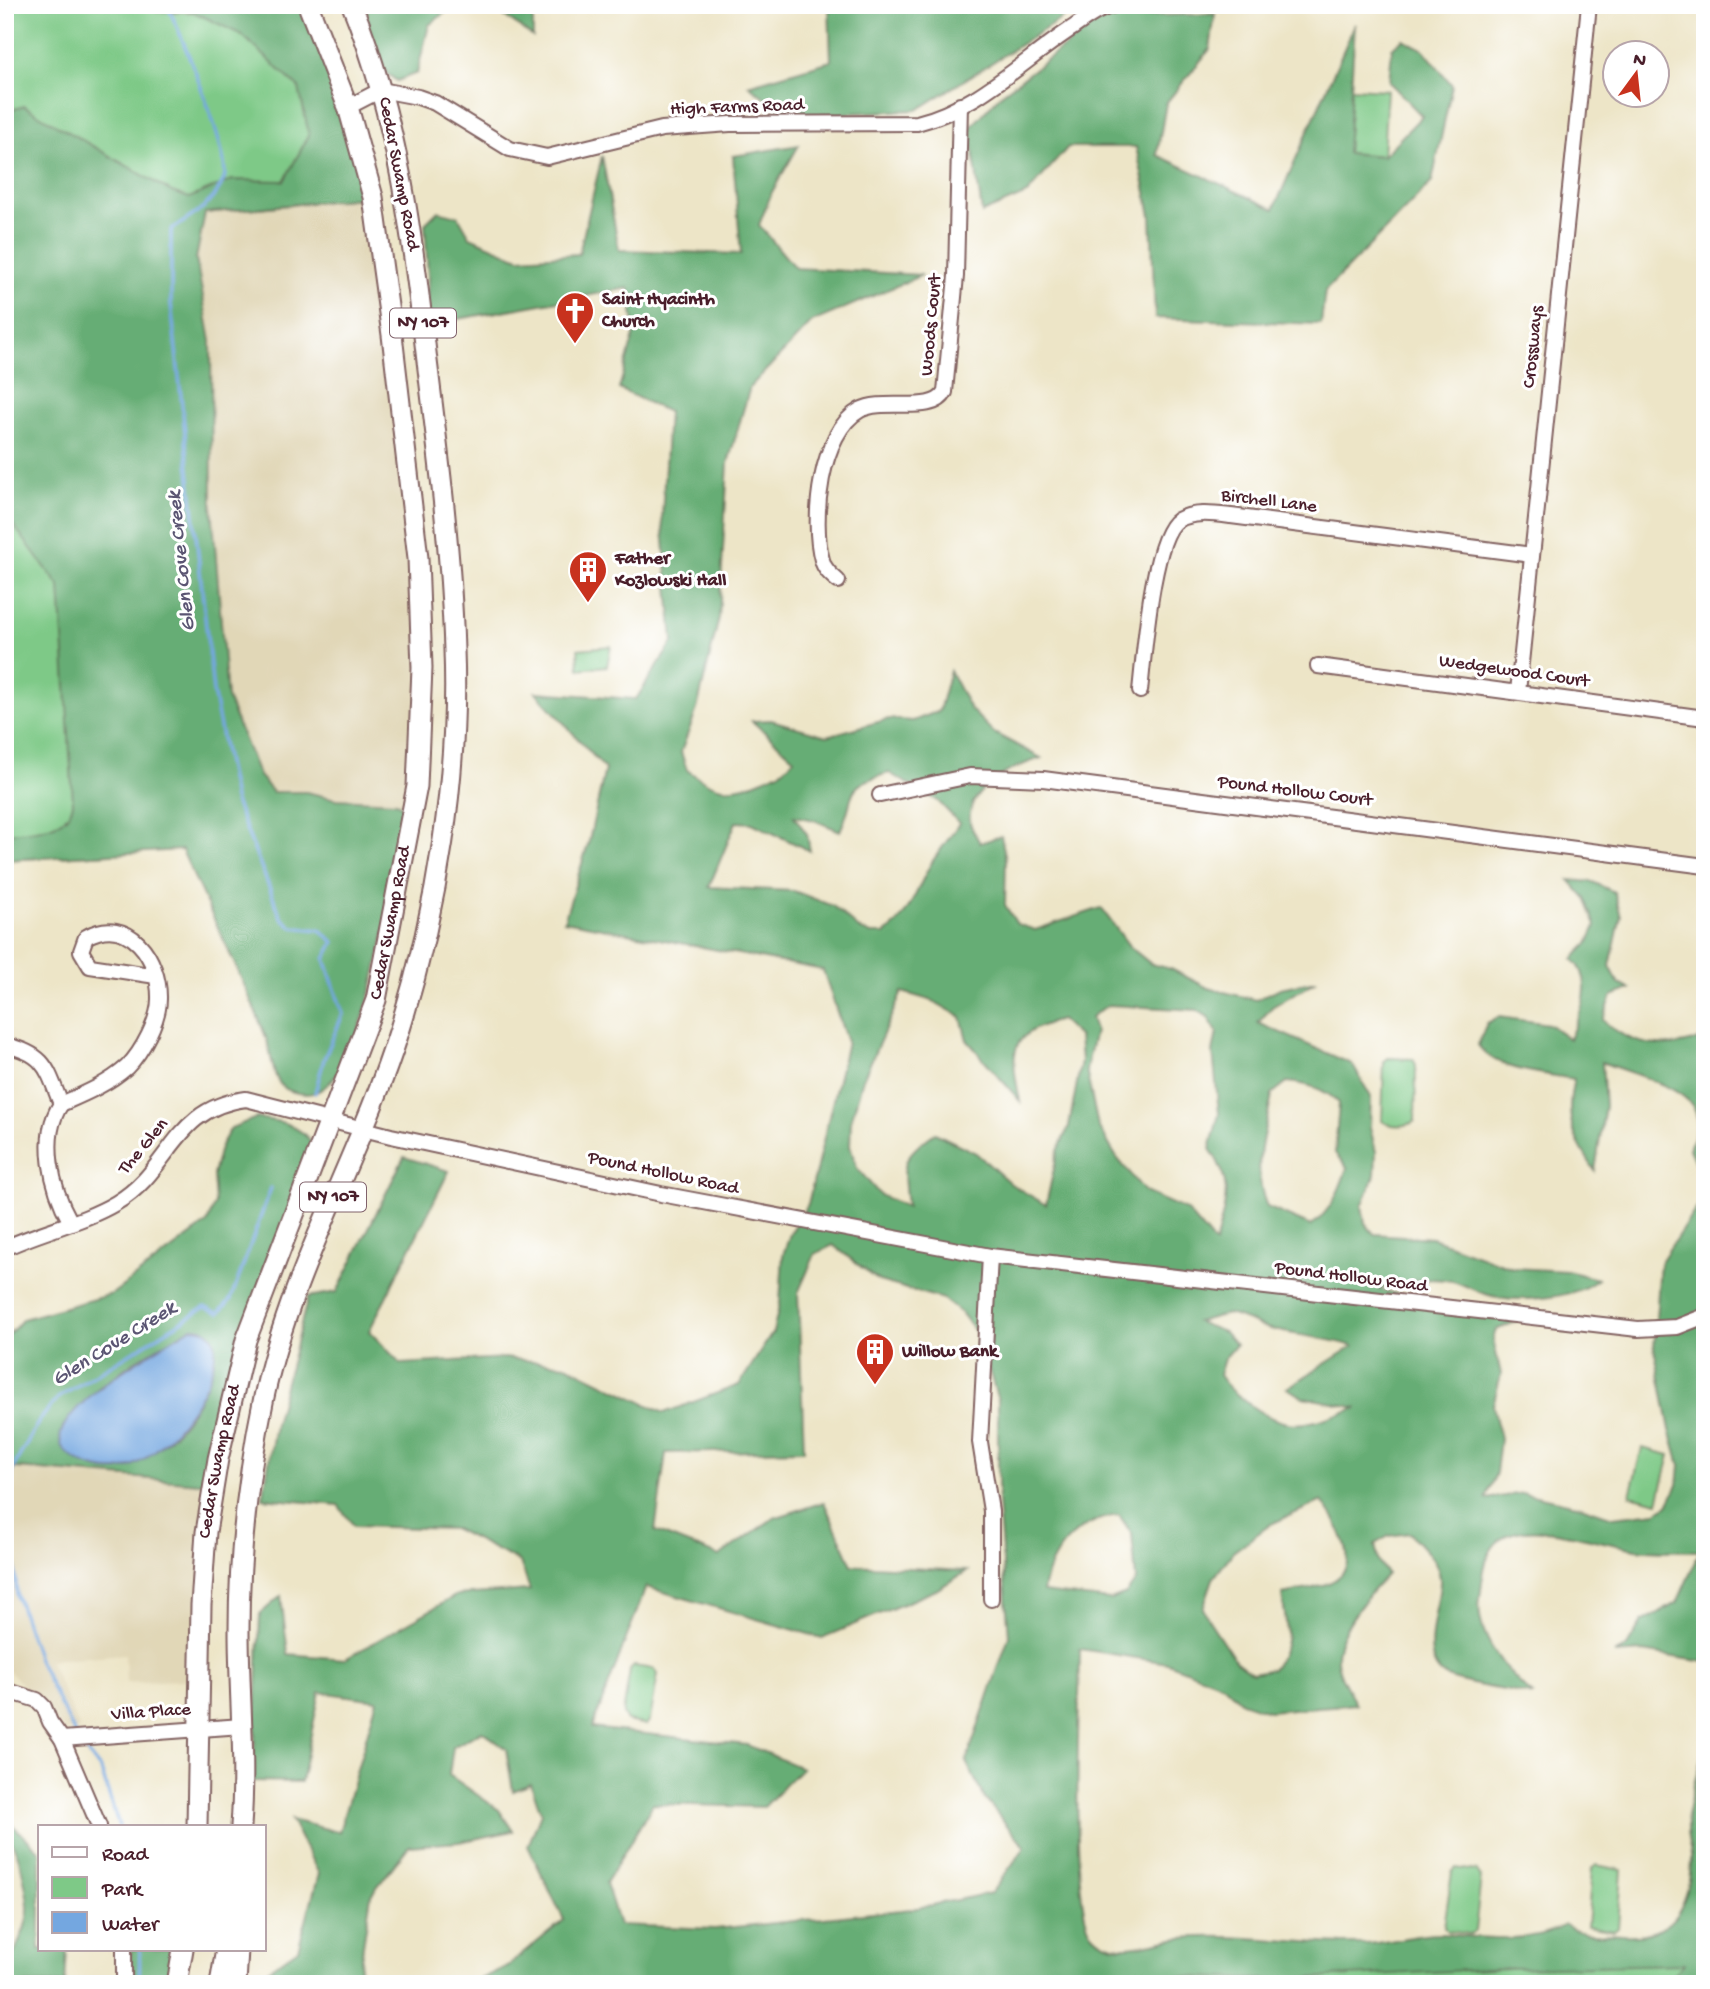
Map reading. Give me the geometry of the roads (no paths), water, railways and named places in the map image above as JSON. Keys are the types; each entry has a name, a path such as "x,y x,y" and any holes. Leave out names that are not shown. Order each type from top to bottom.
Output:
{"main road":[{"name":"Cedar Swamp Road","path":"197,1825 198,1653 202,1582 206,1532 218,1459 246,1340 376,1000 417,775 422,668 418,558 373,197 348,107 308,5"},
{"name":"Cedar Swamp Road","path":"241,1825 239,1632 242,1541 246,1501 265,1392 290,1307 364,1130 400,1029 429,916 447,801 454,672 441,483 409,211 381,90 352,5"},
{"path":"411,487 441,483"},
{"path":"417,775 430,756 433,687 440,677 454,672"},
{"path":"220,1984 226,1951"},
{"path":"236,1984 238,1951"},
{"path":"177,1984 183,1955"},
{"path":"183,1955 186,1984"}],"street":[{"name":"Crossways","path":"1518,692 1589,5"},
{"name":"High Farms Road","path":"381,90 435,103 510,149 547,157 662,129 730,124 896,125 934,119 985,94 1107,6"},
{"path":"348,107 381,90"},
{"name":"Woods Court","path":"838,581 822,561 820,486 828,451 840,428 851,416 872,405 933,405 942,399 945,393 957,276 960,104"},
{"name":"Birchell Lane","path":"1140,691 1159,549 1176,521 1192,515 1231,516 1532,555"},
{"name":"Wedgewood Court","path":"1318,666 1705,718"},
{"name":"Pound Hollow Court","path":"880,795 970,776 1043,779 1705,866"},
{"path":"61,1104 106,1082 127,1066 136,1054 158,1006 156,976 139,940 131,934 110,930 86,937 81,951 90,966 156,976"},
{"path":"5,1045 27,1050 48,1066 61,1104 52,1127 51,1162 59,1202 70,1221"},
{"name":"The Glen","path":"5,1248 105,1208 140,1186 175,1137 194,1118 225,1102 246,1099 329,1122"},
{"name":"Pound Hollow Road","path":"329,1122 754,1212 990,1256 1638,1329 1677,1327 1705,1316"},
{"path":"990,1256 980,1441 991,1511 991,1599"},
{"path":"5,1690 37,1700 65,1738 99,1825"},
{"name":"Villa Place","path":"65,1738 242,1726"},
{"path":"124,1951 124,1984"}],"water":[{"path":"191,1328 212,1336 215,1344 214,1360 200,1396 175,1431 146,1458 124,1469 98,1469 67,1453 60,1438 67,1421 83,1402 132,1365"}],"waterway":[{"name":"Glen Cove Creek","path":"167,5 213,121 224,166 224,179 214,196 202,209 171,230 171,304 213,691 234,799 281,917 292,927 320,930 334,942 325,959 343,1014 324,1059 315,1093"},
{"name":"Glen Cove Creek","path":"75,1734 39,1662 17,1596 9,1496 13,1468 39,1421 58,1398 205,1307 219,1313 231,1299 271,1188"},
{"name":"Glen Cove Creek","path":"78,1741 101,1770 119,1825"},
{"name":"Glen Cove Creek","path":"139,1984 140,1951"}],"place":[{"name":"Saint Hyacinth Church","path":"575,345"},
{"name":"Father Kozlowski Hall","path":"588,604"},
{"name":"Willow Bank","path":"875,1386"}]}
